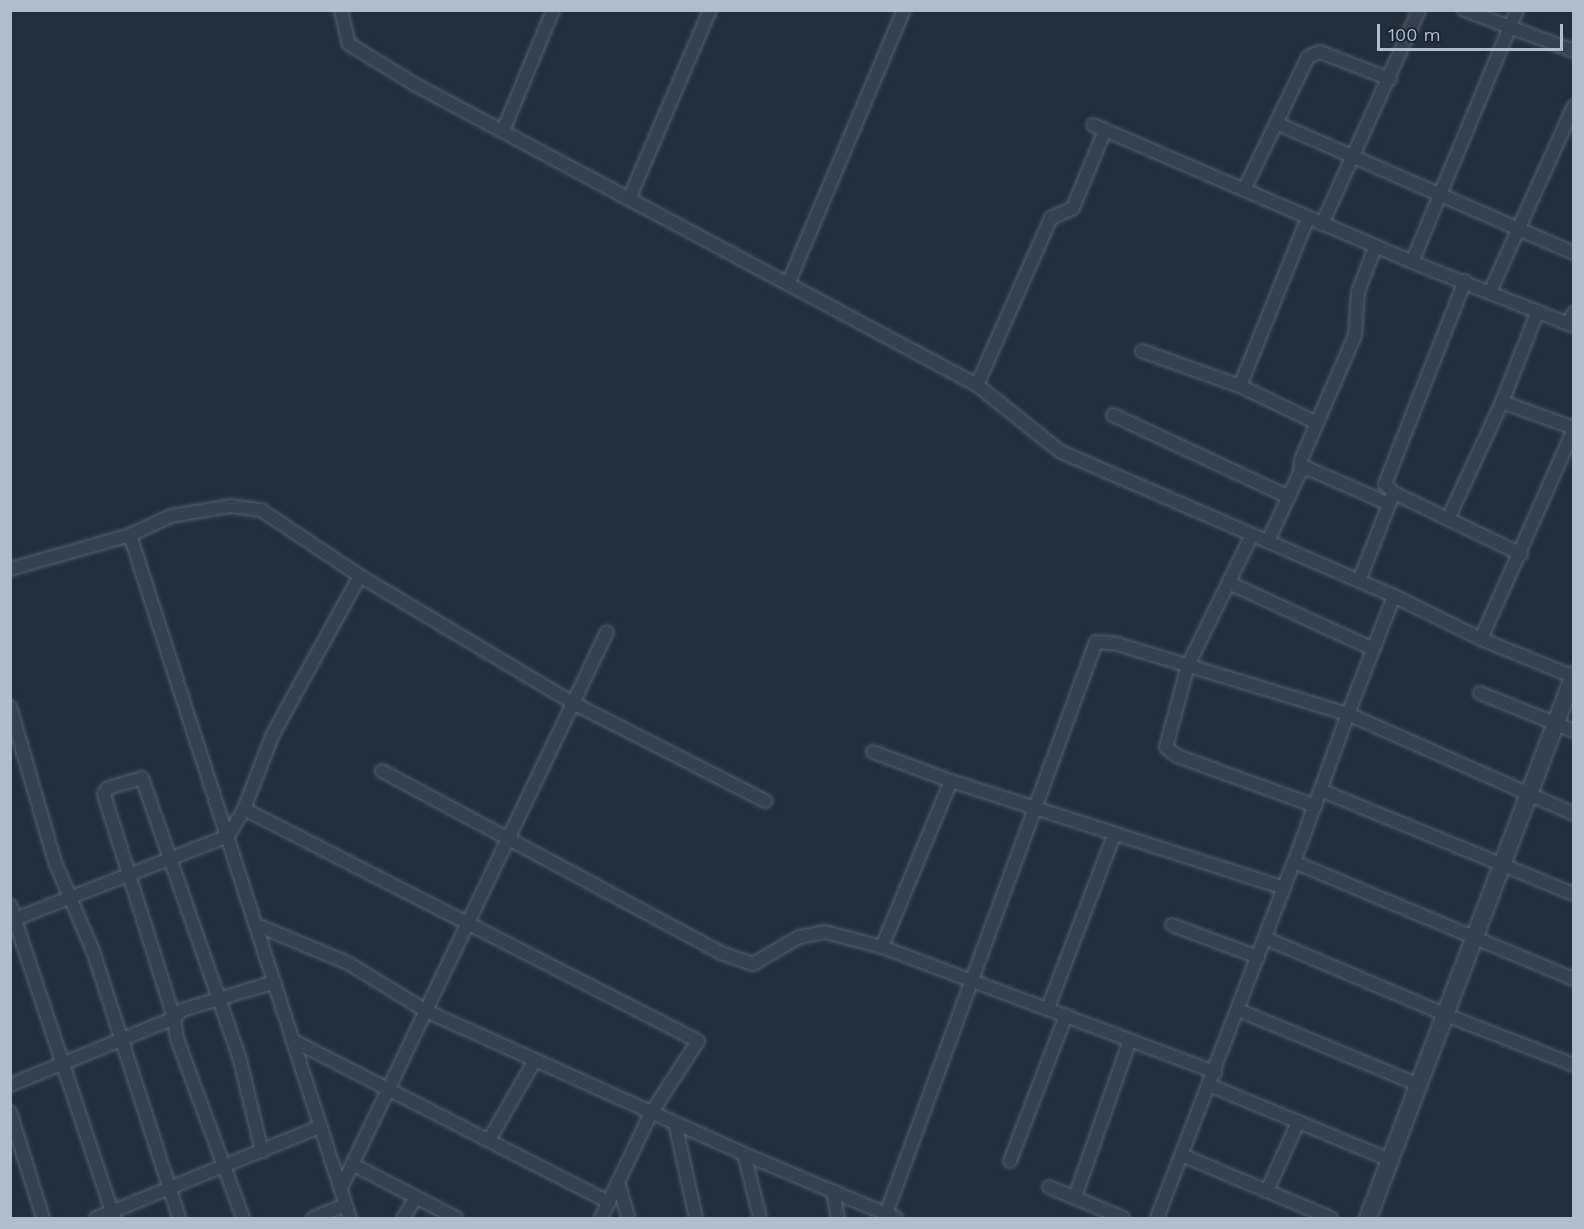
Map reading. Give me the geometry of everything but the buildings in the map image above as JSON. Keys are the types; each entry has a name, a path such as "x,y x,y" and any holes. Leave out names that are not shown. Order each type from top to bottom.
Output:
{"street":[{"path":"341,10 349,44 502,131 977,385 1061,452 1394,596 1482,639 1573,676 1368,1218"},
{"path":"502,131 553,10"},
{"path":"629,199 710,10"},
{"path":"788,284 904,10"},
{"path":"1322,224 1390,79 1419,10"},
{"path":"1464,10 1574,51"},
{"path":"1412,262 1438,194 1517,10"},
{"path":"1244,190 1308,57 1314,53 1390,79"},
{"path":"1490,292 1516,230 1574,106"},
{"path":"1276,123 1574,254"},
{"path":"1093,125 1375,247 1465,281 1537,313 1571,325 1574,312"},
{"path":"977,385 1051,218 1073,208 1105,130"},
{"path":"1240,386 1308,218"},
{"path":"1268,541 1300,472 1301,460 1355,336 1358,292 1375,247"},
{"path":"1359,581 1391,499 1385,477 1465,281"},
{"path":"1449,519 1502,402 1537,313"},
{"path":"1142,351 1240,386 1317,423"},
{"path":"1482,639 1521,555 1574,428 1502,402"},
{"path":"1113,415 1289,497"},
{"path":"1300,472 1313,467 1391,499 1449,519 1521,555"},
{"path":"10,569 130,535 171,516 231,506 261,510 360,576 573,703 765,801"},
{"path":"130,535 259,926 350,1218"},
{"path":"1252,535 1188,665 1166,747 1177,756 1315,806"},
{"path":"13,920 228,836 244,809 273,734 360,576"},
{"path":"1228,583 1373,649"},
{"path":"1157,1218 1184,1156 1394,596"},
{"path":"341,1188 607,632"},
{"path":"259,926 348,963 426,1011 651,1113 891,1216 971,980 1037,807 1096,642 1117,644 1348,714 1574,814"},
{"path":"1480,693 1574,731"},
{"path":"10,707 55,862 93,951 180,1218"},
{"path":"10,757 23,752"},
{"path":"873,752 951,781 1284,888"},
{"path":"382,771 507,841 721,953 753,964 799,938 825,932 882,947 1215,1072"},
{"path":"243,1218 226,1166 177,1038 174,1018 104,794 108,788 142,778 238,1056 262,1151"},
{"path":"882,947 951,781"},
{"path":"1320,790 1574,894"},
{"path":"244,809 698,1041 651,1113 601,1218"},
{"path":"1048,1008 1115,833"},
{"path":"1294,862 1574,978"},
{"path":"10,905 13,920 113,1215"},
{"path":"1172,925 1258,957"},
{"path":"1265,938 1446,1015 1574,1065"},
{"path":"10,1085 174,1018 182,1010 275,982"},
{"path":"1238,1010 1419,1085"},
{"path":"1010,1161 1066,1015"},
{"path":"1075,1197 1130,1040"},
{"path":"294,1041 609,1202"},
{"path":"489,1140 535,1060"},
{"path":"1209,1085 1390,1160"},
{"path":"10,1112 43,1218"},
{"path":"1267,1191 1298,1122"},
{"path":"675,1123 696,1218"},
{"path":"96,1218 113,1215 171,1188 321,1126"},
{"path":"744,1154 760,1218"},
{"path":"1184,1156 1331,1218"},
{"path":"352,1164 456,1218"},
{"path":"618,1182 628,1218"},
{"path":"1049,1187 1123,1218"},
{"path":"832,1191 838,1218"},
{"path":"403,1218 416,1198"},
{"path":"313,1218 346,1205"}]}
